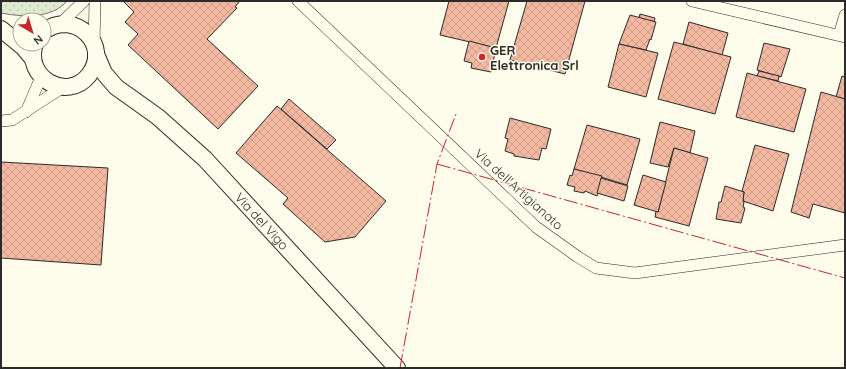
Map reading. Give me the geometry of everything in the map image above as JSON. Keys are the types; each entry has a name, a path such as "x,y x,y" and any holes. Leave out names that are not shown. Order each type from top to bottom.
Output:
{"street":[{"path":"52,25 84,1"},
{"path":"1,121 12,120 68,86 81,82 89,75 94,65 95,1"},
{"name":"Via dell'Artigianato","path":"298,1 536,226 578,258 596,268 635,273 845,245"},
{"path":"692,1 842,36 845,15"},
{"name":"Via del Vigo","path":"52,27 70,24 79,27 88,34 104,73 116,86 158,117 205,159 397,368"},
{"path":"2,29 12,28"},
{"path":"2,29 12,38"},
{"path":"34,52 35,69 41,77 49,83 68,86 89,84 116,86"},
{"path":"26,112 41,77"}],"green space":[{"path":"1,1 67,1 61,7 50,12 12,12 12,14 1,13"}],"building":[{"path":"123,1 240,1 235,7 237,8 207,39 258,86 218,129 128,45 138,34 125,22 134,12"},
{"path":"449,1 509,1 496,48 440,35"},
{"path":"527,1 585,1 565,74 510,60"},
{"path":"640,14 655,18 654,22 639,18"},
{"path":"630,15 656,22 651,40 650,39 646,50 619,44"},
{"path":"689,22 728,33 722,55 683,44"},
{"path":"469,41 496,48 491,72 471,68 472,63 464,61"},
{"path":"674,42 731,57 715,114 658,99"},
{"path":"764,43 790,49 781,77 757,70"},
{"path":"619,44 658,53 646,97 608,87"},
{"path":"759,71 779,76 778,81 757,76"},
{"path":"747,73 806,89 794,132 736,117"},
{"path":"842,76 845,77 845,99 836,97"},
{"path":"821,92 845,99 845,213 813,204 809,218 791,212"},
{"path":"289,99 336,140 327,149 281,109"},
{"path":"277,106 386,201 355,237 325,242 283,204 288,198 236,153"},
{"path":"510,118 551,129 546,149 542,148 539,160 514,156 514,154 505,151 508,139 505,138"},
{"path":"660,122 695,131 690,153 674,148 668,167 650,163"},
{"path":"587,125 640,139 627,185 574,169"},
{"path":"755,145 789,154 773,211 743,201 744,192 742,191"},
{"path":"674,148 708,158 689,226 655,217 656,211 658,212"},
{"path":"1,162 108,168 101,265 1,258"},
{"path":"574,169 602,176 597,196 585,191 584,193 574,191 575,187 567,185 570,175 572,176"},
{"path":"643,175 666,182 658,212 634,205"},
{"path":"601,178 628,186 624,201 597,193"},
{"path":"725,186 744,192 743,207 745,208 741,223 716,219 719,202 721,202"}],"power":[{"path":"400,368 437,164 456,114"},
{"path":"437,164 845,278"}],"place":[{"name":"GER Elettronica Srl","path":"482,57"}]}
